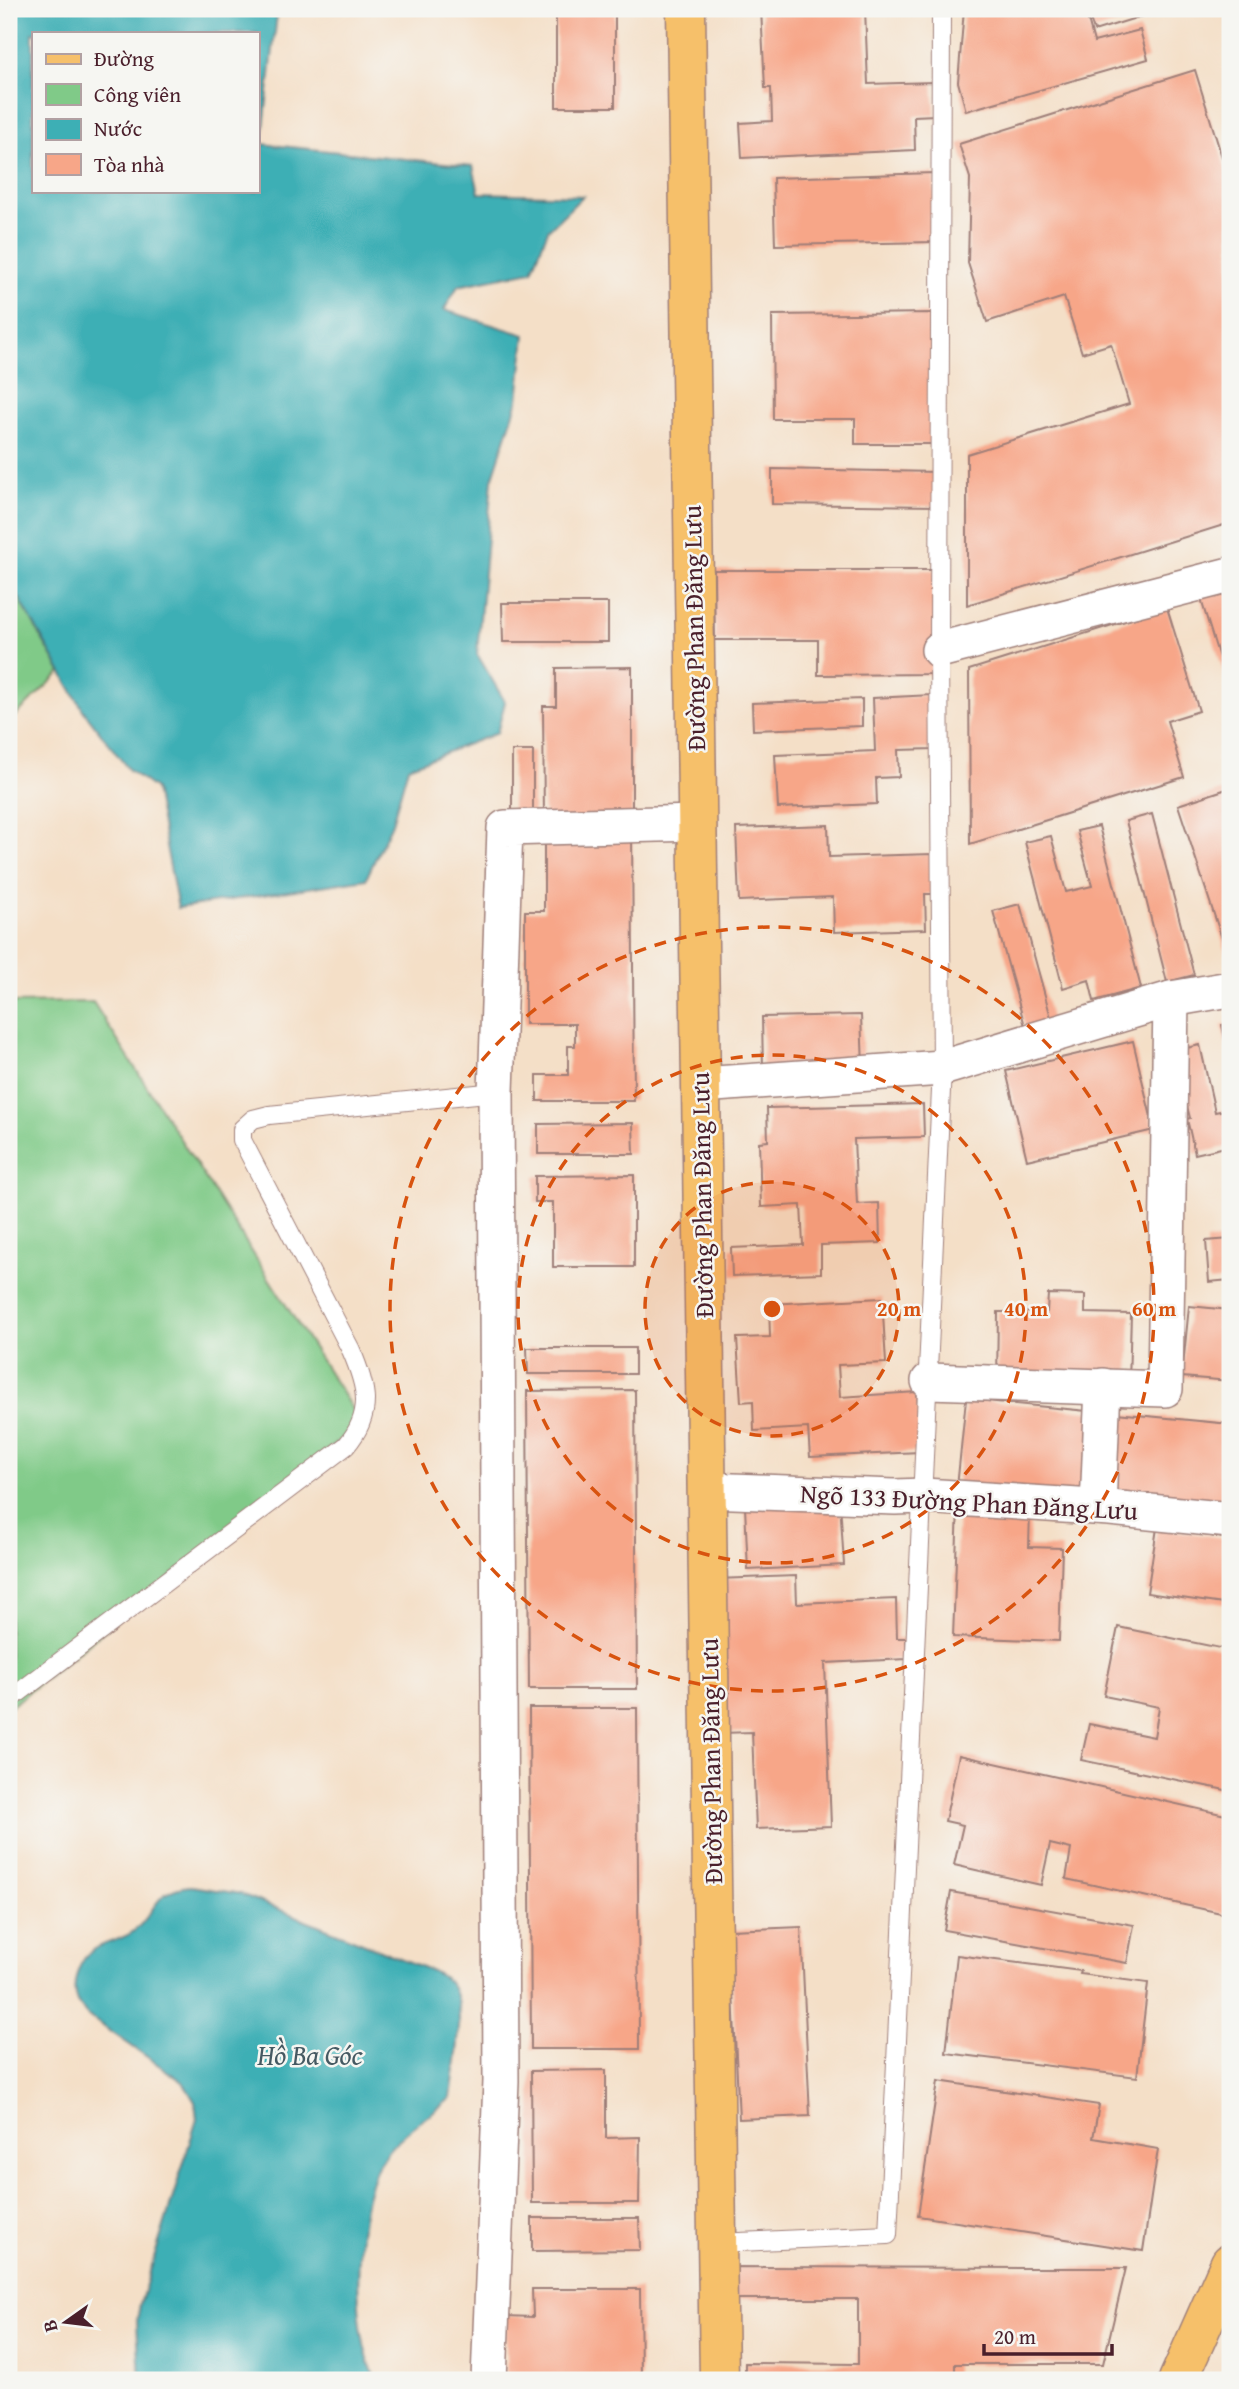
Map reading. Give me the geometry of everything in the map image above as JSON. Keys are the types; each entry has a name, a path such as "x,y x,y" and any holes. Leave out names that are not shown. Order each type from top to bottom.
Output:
{"main road":[{"name":"Đường Phan Đăng Lưu","path":"686,9 719,2380"},
{"path":"1178,2380 1230,2263"}],"street":[{"path":"939,650 1230,575"},
{"path":"489,2380 501,2081 496,1092 505,828 697,823"},
{"path":"701,1085 942,1068 1171,999 1230,989"},
{"path":"929,1381 1165,1389 1171,999"},
{"path":"1098,1507 1103,1386"},
{"name":"Ngõ 133 Đường Phan Đăng Lưu","path":"707,1490 924,1496 1098,1507 1230,1520"}],"lane":[{"path":"718,2243 888,2235 942,1068 939,650 941,9"},
{"path":"9,1700 346,1446 361,1423 365,1407 364,1380 242,1140 242,1129 253,1119 269,1115 496,1092"}],"green space":[{"path":"9,580 61,672 9,722"},
{"path":"93,1002 361,1423 9,1708 9,1003"}],"water":[{"path":"9,9 304,9 277,15 262,144 473,166 479,193 583,196 548,230 532,271 458,286 444,310 525,335 518,400 492,480 477,654 505,702 497,733 408,767 392,823 366,879 178,908 155,789 129,770 83,710 9,580"},
{"name":"Hồ Ba Góc","path":"191,1886 241,1894 432,1971 450,1984 455,1994 459,2022 451,2098 388,2151 373,2177 367,2199 360,2249 359,2300 364,2344 375,2380 140,2380 137,2321 140,2304 197,2119 195,2102 183,2082 87,2015 77,2002 75,1980 80,1965 89,1953 134,1931 169,1891"}],"building":[{"path":"525,9 615,9 615,107 556,107 556,14 525,13"},
{"path":"761,9 865,9 868,84 933,82 935,115 914,116 915,150 742,158 740,123 772,121 771,88 765,88"},
{"path":"964,9 1085,9 1094,42 1140,30 1148,59 966,111 958,82"},
{"path":"1087,9 1165,9 1094,31"},
{"path":"1195,70 1230,183 1230,523 967,605 967,454 1129,404 1111,344 1082,353 1064,297 987,322 968,263 970,178 959,144"},
{"path":"934,173 936,242 775,245 773,178"},
{"path":"934,313 935,444 855,444 855,419 773,419 772,315"},
{"path":"772,469 938,472 938,506 772,504"},
{"path":"714,570 935,570 936,674 818,675 818,640 715,640"},
{"path":"1230,584 1230,693 1199,593"},
{"path":"502,603 608,603 608,642 503,642"},
{"path":"1167,608 1199,711 1167,721 1184,777 970,844 969,670"},
{"path":"632,667 632,821 544,821 543,706 556,706 556,668"},
{"path":"932,695 934,749 898,750 899,777 876,778 877,804 778,808 775,755 875,751 873,698"},
{"path":"862,699 862,726 753,730 752,703"},
{"path":"512,751 533,751 533,814 512,814"},
{"path":"1230,788 1230,963 1178,805"},
{"path":"1152,814 1194,975 1167,982 1126,821"},
{"path":"828,825 829,857 933,854 935,894 925,894 926,929 834,932 833,897 739,901 736,828"},
{"path":"1099,826 1141,988 1094,1001 1089,980 1063,988 1025,842 1051,836 1066,892 1092,886 1077,831"},
{"path":"544,830 632,830 634,1101 537,1101 537,1075 568,1075 568,1046 575,1046 575,1024 525,1024 525,911 544,911"},
{"path":"1020,904 1053,1025 1027,1033 993,911"},
{"path":"861,1015 863,1067 763,1069 762,1017"},
{"path":"1230,1023 1230,1058 1229,1058 1222,1025"},
{"path":"1133,1041 1154,1130 1027,1160 1006,1071"},
{"path":"1200,1045 1215,1112 1230,1109 1230,1146 1195,1154 1187,1119 1190,1118 1174,1051"},
{"path":"923,1104 924,1137 854,1139 857,1204 879,1203 880,1243 821,1245 821,1273 732,1276 731,1248 803,1245 801,1205 761,1207 759,1142 768,1141 767,1108"},
{"path":"633,1123 634,1154 538,1154 538,1124"},
{"path":"634,1175 634,1267 553,1267 553,1202 535,1202 535,1176"},
{"path":"1230,1239 1230,1280 1209,1282 1206,1241"},
{"path":"1048,1294 1085,1295 1085,1313 1131,1314 1129,1383 997,1381 998,1312 1047,1312"},
{"path":"882,1298 886,1363 838,1365 840,1397 917,1392 920,1452 810,1457 808,1428 754,1431 753,1401 741,1402 737,1338 770,1337 769,1304"},
{"path":"1189,1306 1230,1310 1230,1381 1182,1377"},
{"path":"527,1348 635,1348 635,1374 528,1374"},
{"path":"635,1390 637,1689 529,1689 527,1391"},
{"path":"966,1399 1097,1412 1090,1500 957,1487"},
{"path":"1116,1413 1230,1424 1230,1513 1109,1502"},
{"path":"840,1502 844,1565 748,1570 745,1507"},
{"path":"958,1508 1030,1511 1029,1547 1062,1548 1059,1641 953,1637"},
{"path":"1157,1528 1230,1539 1230,1605 1147,1593"},
{"path":"796,1576 797,1603 896,1599 897,1638 906,1638 907,1659 825,1663 831,1826 756,1829 752,1732 722,1733 715,1579"},
{"path":"1118,1627 1230,1650 1230,1791 1081,1760 1089,1724 1154,1737 1159,1707 1104,1696"},
{"path":"529,1708 637,1708 639,2049 531,2049"},
{"path":"959,1755 1230,1816 1230,1915 1066,1879 1071,1849 1050,1844 1041,1885 954,1865 963,1825 945,1821"},
{"path":"951,1892 1134,1925 1127,1963 944,1930"},
{"path":"801,1927 810,2116 739,2119 730,1930"},
{"path":"957,1955 1081,1971 1080,1974 1148,1983 1137,2077 946,2053"},
{"path":"606,2070 606,2138 640,2137 639,2203 532,2203 531,2071"},
{"path":"938,2081 1099,2105 1093,2138 1158,2149 1143,2251 918,2216"},
{"path":"532,2218 639,2218 640,2250 532,2251"},
{"path":"727,2267 1126,2268 1103,2364 955,2364 955,2380 745,2380 745,2363 858,2364 858,2299 727,2299"},
{"path":"532,2289 640,2289 641,2380 506,2380 506,2316 533,2317"}]}
